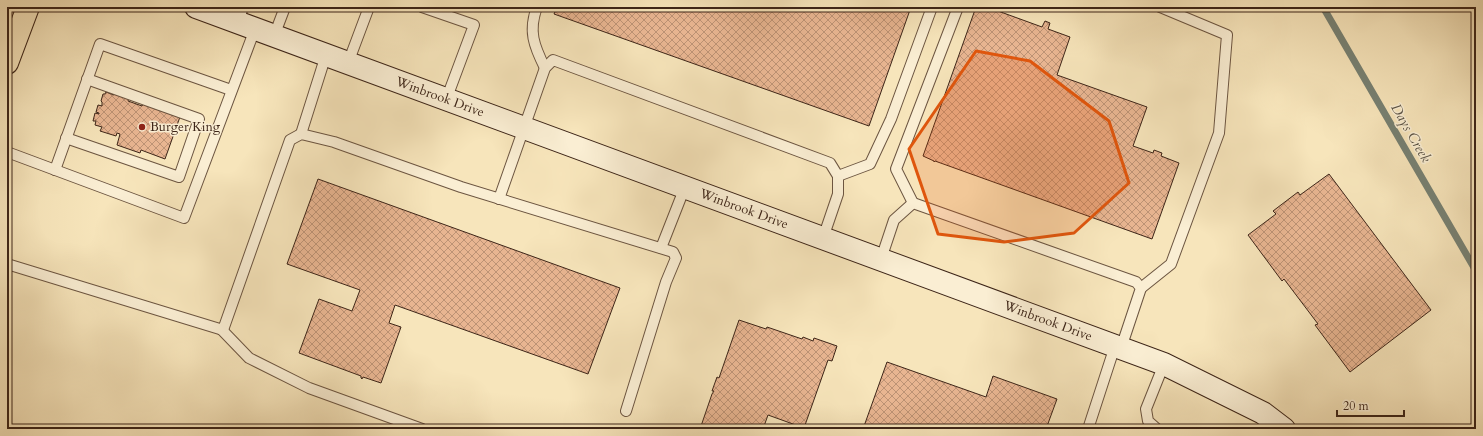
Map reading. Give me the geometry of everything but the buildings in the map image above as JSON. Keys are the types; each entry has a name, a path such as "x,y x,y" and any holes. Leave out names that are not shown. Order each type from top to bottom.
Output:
{"main road":[{"path":"7,63 28,7"}],"street":[{"name":"Winbrook Drive","path":"196,7 252,24 326,55 446,100 1164,364 1263,413 1284,429"}],"lane":[{"path":"7,152 184,218 232,90 252,24 284,7"},
{"path":"348,63 369,7"},
{"path":"422,7 474,24 446,100"},
{"path":"537,7 534,14 532,37 536,52 545,68"},
{"path":"838,176 870,164 891,119 932,7"},
{"path":"958,7 896,170 913,203 1136,282 1141,288"},
{"path":"1088,429 1141,288 1171,264 1219,133 1227,35 1160,7"},
{"path":"55,170 100,44 232,90"},
{"path":"222,330 290,140 300,134 326,55"},
{"path":"499,199 545,68 553,60 830,163 838,176 838,194 823,238"},
{"path":"66,138 179,178 199,119 87,79"},
{"path":"300,134 334,142 461,187 674,252 676,258 666,282 626,411"},
{"path":"661,248 685,187"},
{"path":"881,260 894,220 913,203"},
{"path":"7,264 222,330 249,358 308,388 422,429"},
{"path":"1157,429 1148,421 1146,409 1164,364"}],"highlighted area":[{"path":"976,51 1030,61 1109,121 1129,183 1074,233 1004,242 938,234 909,149"}],"waterway":[{"name":"Days Creek","path":"1323,7 1476,271"}],"place":[{"name":"Burger King","path":"142,127"}]}
